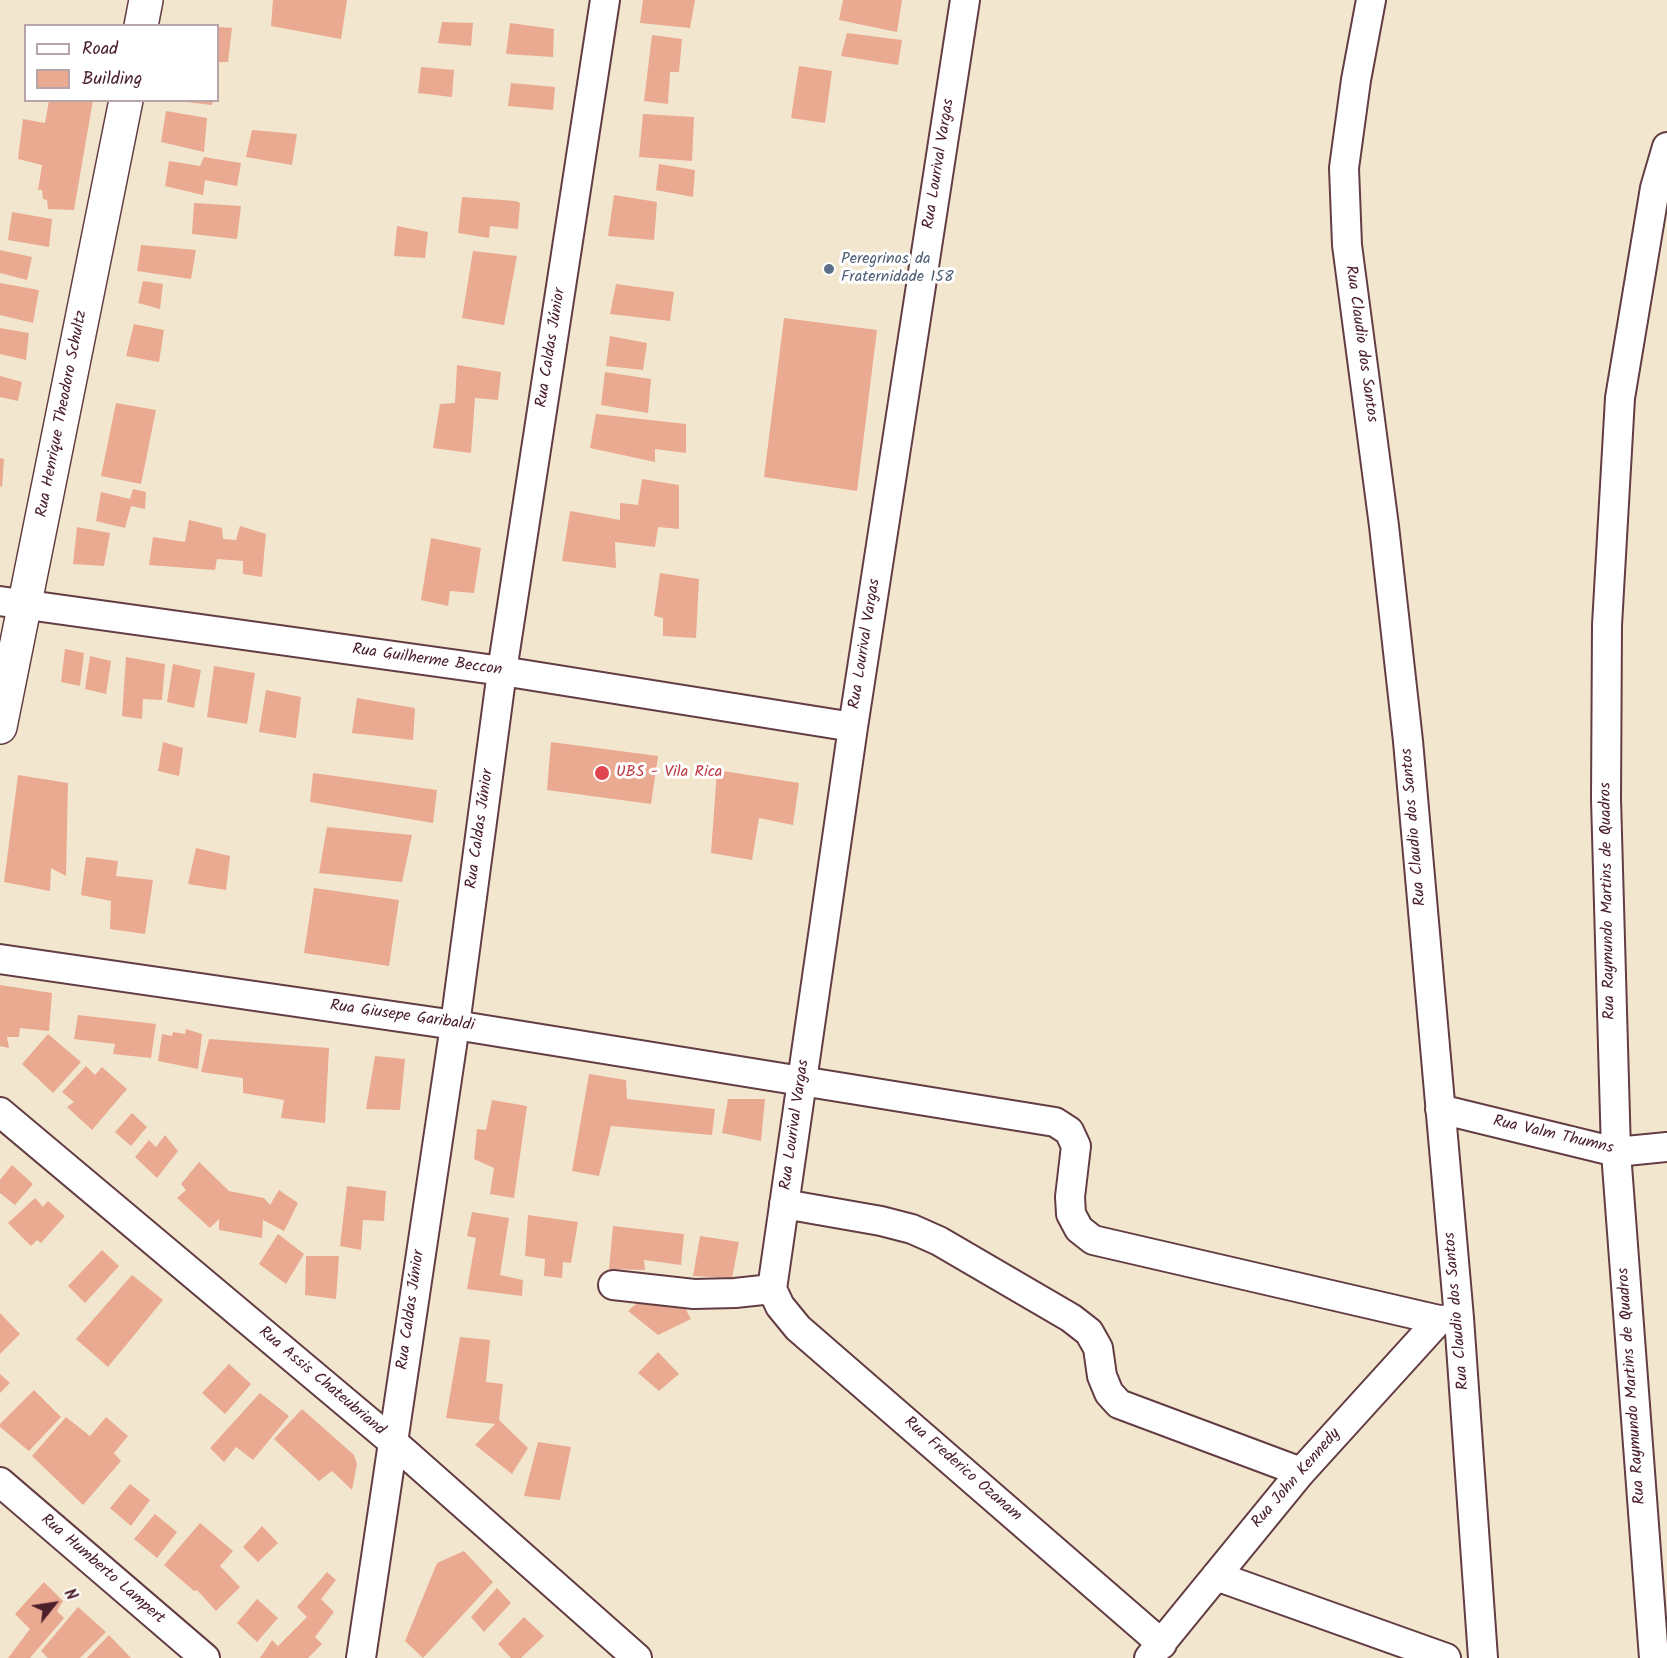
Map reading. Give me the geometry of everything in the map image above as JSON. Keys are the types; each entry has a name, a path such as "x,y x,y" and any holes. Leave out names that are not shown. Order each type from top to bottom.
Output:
{"street":[{"path":"141,24 146,0"},
{"name":"Rua Caldas Júnior","path":"361,1658 455,1024 502,671 605,0"},
{"name":"Rua Lourival Vargas","path":"772,1289 854,727 965,0"},
{"name":"Rua Claudio dos Santos","path":"1371,0 1356,80 1344,168 1347,245 1384,526 1410,765 1440,1109 1449,1319 1483,1658"},
{"name":"Rua Henrique Theodoro Schultz","path":"0,727 12,603 126,102"},
{"name":"Rua Raymundo Martins de Quadros","path":"1654,1658 1616,1152 1606,799 1607,625 1620,398 1655,188 1667,147"},
{"name":"Rua Guilherme Beccon","path":"12,603 502,671 854,727"},
{"name":"Rua Giusepe Garibaldi","path":"0,959 455,1024 1055,1122 1069,1131 1076,1146 1070,1197 1071,1214 1079,1229 1093,1240 1449,1319"},
{"name":"Rua Valm Thumns","path":"1440,1109 1616,1152 1667,1147"},
{"name":"Rua Assis Chateubriand","path":"0,1112 393,1442 637,1658"},
{"path":"784,1204 881,1221 912,1229 939,1241 1071,1318 1089,1332 1098,1348 1102,1376 1109,1393 1119,1404 1300,1472"},
{"path":"613,1285 694,1294 772,1289"},
{"name":"Rua Frederico Ozanam","path":"772,1289 780,1306 798,1328 1156,1651"},
{"name":"Rua John Kennedy","path":"1156,1651 1300,1472 1449,1319"},
{"name":"Rua Humberto Lampert","path":"0,1482 205,1658"},
{"path":"1216,1576 1446,1658"}],"building":[{"path":"273,0 347,0 341,39 271,26"},
{"path":"643,0 695,0 690,28 640,23"},
{"path":"843,0 902,0 897,32 839,20"},
{"path":"442,22 473,23 471,46 438,43"},
{"path":"510,23 554,29 553,57 506,54"},
{"path":"219,27 232,28 228,62 219,62"},
{"path":"847,33 902,40 898,65 841,56"},
{"path":"652,35 682,39 679,72 670,72 668,104 644,101"},
{"path":"799,66 832,71 825,123 791,118"},
{"path":"421,67 454,70 452,97 418,93"},
{"path":"511,83 555,87 553,110 508,106"},
{"path":"49,102 93,102 74,210 48,209 42,190 38,190 42,165 18,159 23,119 45,123"},
{"path":"186,102 213,102 212,105"},
{"path":"166,111 207,118 204,152 161,142"},
{"path":"643,114 694,117 692,161 639,157"},
{"path":"252,130 297,134 292,165 246,157"},
{"path":"204,157 241,163 237,186 205,180 203,195 165,186 169,161 200,166"},
{"path":"659,164 695,170 693,197 656,190"},
{"path":"614,195 657,202 654,240 608,236"},
{"path":"462,197 520,203 518,229 490,226 489,238 458,233"},
{"path":"194,203 241,206 237,239 192,234"},
{"path":"12,212 52,219 49,247 8,240"},
{"path":"397,226 428,232 425,258 394,256"},
{"path":"141,245 196,250 191,279 137,271"},
{"path":"0,250 32,257 27,280 0,273"},
{"path":"473,251 517,256 504,325 462,318"},
{"path":"143,281 163,284 160,309 138,303"},
{"path":"0,283 39,290 33,323 0,315"},
{"path":"616,284 674,292 670,321 610,314"},
{"path":"784,318 877,330 857,491 764,477"},
{"path":"134,324 164,330 159,362 126,356"},
{"path":"0,328 29,333 26,360 0,354"},
{"path":"610,336 647,343 643,370 606,366"},
{"path":"457,365 501,372 498,400 475,398 471,453 433,448 440,404 455,403"},
{"path":"605,372 651,379 648,413 601,405"},
{"path":"0,376 22,382 18,401 0,397"},
{"path":"116,403 156,410 141,484 101,476"},
{"path":"596,414 686,424 686,453 655,449 655,462 590,448"},
{"path":"0,458 4,459 2,487 0,486"},
{"path":"642,479 679,485 679,529 658,527 655,547 615,542 616,568 562,561 570,511 620,520 620,503 638,505"},
{"path":"133,489 146,492 145,509 131,506 125,528 96,521 101,492 130,499"},
{"path":"189,520 222,528 223,539 236,540 240,526 266,534 262,577 243,574 243,561 217,559 215,570 149,565 153,537 185,542"},
{"path":"77,527 110,533 104,566 73,564"},
{"path":"431,538 481,548 474,593 450,591 448,606 421,600"},
{"path":"660,573 699,579 696,638 663,636 663,618 654,616"},
{"path":"65,649 84,653 80,686 61,682"},
{"path":"90,656 111,661 106,694 85,689"},
{"path":"126,657 165,664 162,700 143,699 142,719 122,716"},
{"path":"173,664 201,670 194,708 167,702"},
{"path":"214,666 255,673 247,724 207,717"},
{"path":"266,690 301,697 296,738 259,732"},
{"path":"357,698 415,708 413,740 352,733"},
{"path":"163,742 183,748 179,776 158,771"},
{"name":"UBS - Vila Rica","path":"551,742 658,756 651,804 547,790"},
{"path":"717,770 799,783 793,825 759,818 752,860 711,853"},
{"path":"313,773 437,790 433,823 310,802"},
{"path":"18,775 68,783 66,876 51,868 50,891 4,882"},
{"path":"327,827 412,835 402,882 319,873"},
{"path":"196,848 230,856 226,890 188,884"},
{"path":"86,857 118,861 116,876 153,880 145,934 110,929 111,901 81,895"},
{"path":"314,888 399,900 389,966 304,953"},
{"path":"0,985 52,993 49,1031 20,1028 19,1037 7,1037 9,1048 0,1046"},
{"path":"78,1015 156,1024 151,1058 113,1054 115,1044 74,1039"},
{"path":"186,1029 202,1034 198,1069 158,1061 162,1034 172,1036 173,1032 185,1034"},
{"path":"48,1034 81,1062 53,1093 22,1064"},
{"path":"209,1039 329,1048 325,1123 281,1118 284,1100 243,1093 243,1078 201,1072"},
{"path":"375,1056 405,1059 400,1110 366,1109"},
{"path":"86,1066 95,1075 102,1067 127,1089 92,1130 67,1107 74,1102 62,1092"},
{"path":"589,1074 626,1080 627,1099 715,1109 712,1135 611,1126 599,1176 572,1171"},
{"path":"728,1099 765,1099 761,1141 722,1133"},
{"path":"492,1100 527,1106 514,1198 490,1194 494,1168 474,1159 477,1129 486,1130"},
{"path":"132,1113 147,1127 131,1146 115,1132"},
{"path":"165,1135 178,1151 157,1178 135,1157 149,1140 156,1147"},
{"path":"199,1162 229,1191 264,1198 270,1205 279,1190 298,1203 284,1231 263,1220 262,1238 219,1230 219,1219 210,1228 177,1198 186,1190 181,1184"},
{"path":"12,1165 33,1184 15,1205 0,1193 0,1180"},
{"path":"347,1186 386,1191 384,1221 363,1220 361,1250 340,1246"},
{"path":"35,1198 43,1207 48,1201 65,1216 41,1243 37,1240 31,1246 8,1223"},
{"path":"472,1212 509,1218 500,1275 523,1280 522,1296 467,1289 476,1238 467,1236"},
{"path":"528,1215 578,1222 571,1263 563,1262 562,1278 544,1276 545,1259 525,1256"},
{"path":"613,1226 684,1234 681,1265 644,1260 645,1270 609,1269"},
{"path":"278,1234 304,1254 286,1284 259,1264"},
{"path":"700,1236 739,1242 732,1278 693,1276"},
{"path":"102,1250 119,1266 85,1303 68,1286"},
{"path":"306,1256 339,1256 336,1299 305,1295"},
{"path":"132,1275 163,1300 108,1367 76,1339"},
{"path":"644,1297 690,1305 686,1310 691,1319 658,1335 628,1311"},
{"path":"0,1313 20,1334 0,1354"},
{"path":"460,1337 490,1340 486,1382 503,1384 499,1420 528,1448 512,1474 475,1445 495,1424 446,1418"},
{"path":"658,1352 679,1374 659,1391 638,1373"},
{"path":"229,1364 251,1384 225,1414 202,1393"},
{"path":"0,1374 10,1383 0,1393"},
{"path":"34,1390 61,1417 29,1451 0,1427 0,1424"},
{"path":"260,1393 289,1416 253,1460 236,1447 224,1462 210,1448"},
{"path":"302,1409 354,1455 357,1464 352,1490 332,1471 319,1481 274,1439"},
{"path":"66,1417 90,1436 106,1417 128,1436 114,1453 121,1461 83,1505 32,1456"},
{"path":"538,1442 571,1447 560,1500 524,1496"},
{"path":"130,1484 150,1500 131,1526 110,1508"},
{"path":"155,1514 177,1532 157,1558 134,1539"},
{"path":"200,1523 233,1551 220,1566 240,1587 216,1611 197,1590 194,1591 164,1565"},
{"path":"262,1526 278,1543 258,1562 243,1547"},
{"path":"464,1551 493,1582 423,1658 405,1641 437,1563"},
{"path":"327,1572 336,1580 321,1599 334,1612 315,1637 322,1644 308,1658 260,1658 272,1640 278,1646 307,1617 297,1607"},
{"path":"44,1582 63,1601 57,1611 64,1618 30,1658 8,1658 30,1629 15,1614"},
{"path":"497,1588 511,1603 484,1632 471,1617"},
{"path":"257,1599 278,1618 257,1642 237,1623"},
{"path":"78,1607 106,1632 80,1658 48,1658 41,1651"},
{"path":"524,1617 544,1636 521,1658 511,1658 498,1644"},
{"path":"109,1635 131,1658 87,1658"}],"place":[{"name":"Peregrinos da Fraternidade 158","path":"829,269"},
{"name":"UBS - Vila Rica","path":"602,773"}]}
